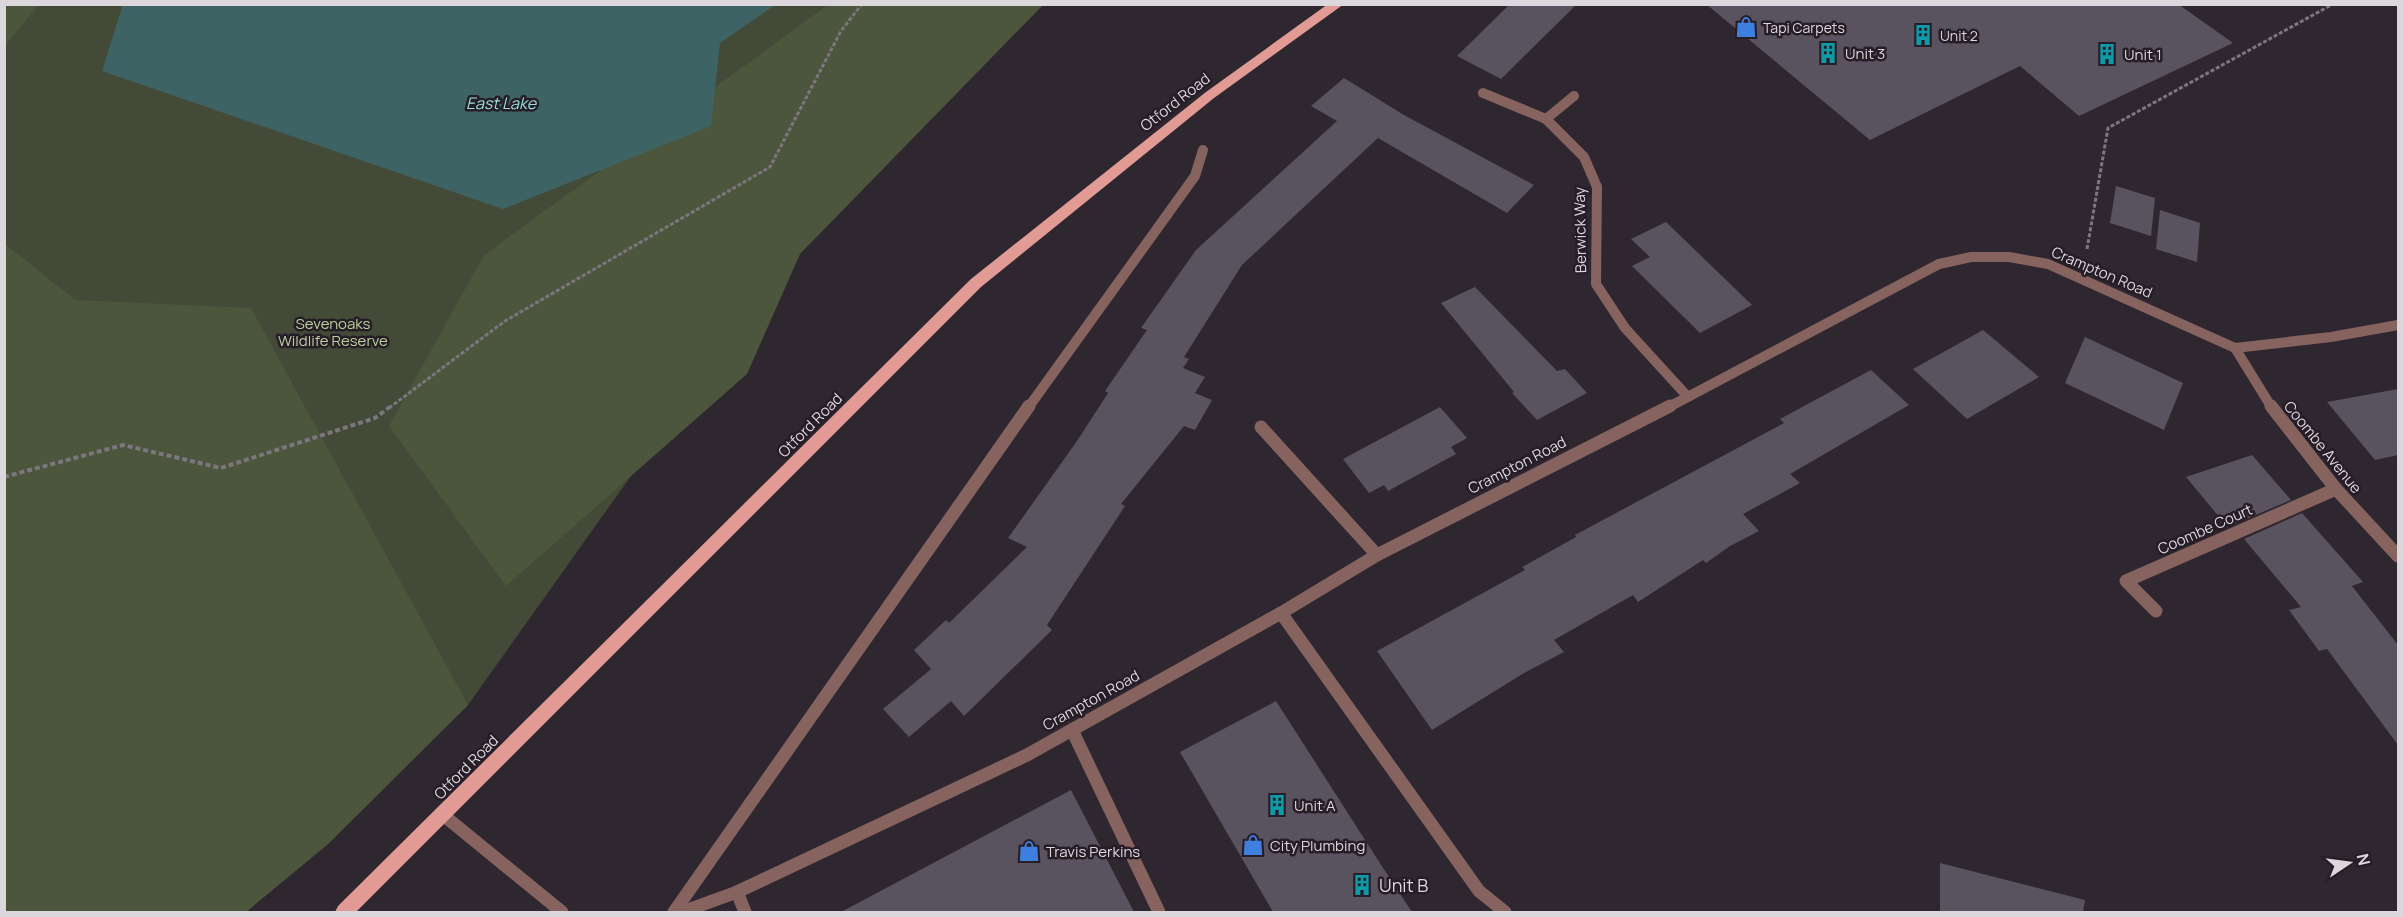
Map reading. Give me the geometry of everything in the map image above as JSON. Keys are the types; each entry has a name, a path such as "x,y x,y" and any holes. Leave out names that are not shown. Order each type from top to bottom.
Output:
{"main road":[{"name":"Otford Road","path":"344,912 976,283 1210,95 1322,13 1338,4"}],"street":[{"name":"Berwick Way","path":"1483,93 1546,119 1584,157 1597,186 1596,284 1625,328 1688,397"},
{"path":"1546,119 1574,96"},
{"path":"674,912 1024,413 1195,177 1203,150"},
{"name":"Crampton Road","path":"682,912 737,892 1027,755 1281,613 1377,555 1688,397 1939,264 1971,257 2009,257 2048,264 2235,348"},
{"path":"2235,348 2331,337 2398,325"},
{"name":"Coombe Avenue","path":"2235,348 2276,415 2336,489 2398,556"},
{"path":"1261,427 1377,555"},
{"name":"Coombe Court","path":"2156,611 2127,581 2336,489"},
{"path":"1281,613 1479,891 1505,912"},
{"path":"1072,730 1159,912"},
{"path":"442,814 562,912"},
{"path":"737,892 745,912"}],"path":[{"path":"4,477 123,445 221,468 375,418 505,321 770,167 841,31 862,4"},
{"path":"2082,279 2108,128 2333,4"}],"green space":[{"name":"Sevenoaks Wildlife Reserve","path":"5,5 1026,5 712,311 700,379 468,705 328,844 246,912 5,912"}],"shaded area":[{"path":"4,5 39,5 5,45"},
{"path":"828,5 1043,5 800,254 747,374 506,586 389,426 484,255"},
{"path":"5,244 75,300 251,308 468,705 328,844 246,912 5,912"}],"water":[{"name":"East Lake","path":"123,4 775,5 720,43 711,126 503,209 102,71"}],"building":[{"path":"1510,4 1577,4 1501,79 1457,56"},
{"path":"1706,4 2178,4 2233,43 2079,116 2020,66 1870,140"},
{"path":"1344,78 1404,115 1534,185 1507,213 1378,138 1242,265 1184,357 1189,359 1183,368 1205,377 1195,393 1212,400 1195,430 1184,426 1121,504 1125,506 1047,625 1052,630 964,716 951,701 909,737 883,709 931,669 914,650 946,620 949,623 1027,547 1008,538 1108,393 1105,391 1147,330 1141,328 1196,250 1337,121 1311,106"},
{"path":"2116,186 2155,198 2151,236 2110,223"},
{"path":"2160,210 2200,223 2197,262 2156,249"},
{"path":"1666,222 1752,305 1700,333 1632,266 1650,257 1631,239"},
{"path":"1475,287 1557,371 1565,369 1587,393 1537,420 1512,393 1514,392 1441,303"},
{"path":"1983,330 2039,377 1967,419 1913,369"},
{"path":"2085,337 2183,383 2164,430 2065,383"},
{"path":"1871,370 1909,405 1790,474 1800,483 1743,514 1759,531 1730,546 1706,563 1703,560 1638,602 1633,595 1554,640 1564,652 1524,673 1432,730 1377,651 1525,570 1522,567 1576,537 1575,535 1784,423 1780,419"},
{"path":"2398,389 2398,455 2375,460 2327,402"},
{"path":"1440,407 1467,438 1451,447 1456,454 1388,491 1384,485 1369,493 1343,459"},
{"path":"2252,455 2291,500 2232,525 2231,523 2225,524 2186,477"},
{"path":"2302,513 2363,582 2352,586 2398,645 2398,745 2327,649 2319,651 2289,610 2301,607 2244,539"},
{"name":"Unit A","path":"1276,701 1412,912 1273,912 1180,752"},
{"name":"Travis Perkins","path":"1071,790 1134,912 841,912"},
{"path":"1940,863 2085,900 2083,912 1940,912"}],"place":[{"name":"Tapi Carpets","path":"1746,27"},
{"name":"Unit 2","path":"1923,35"},
{"name":"Unit 3","path":"1828,53"},
{"name":"Unit 1","path":"2107,54"},
{"name":"Unit A","path":"1277,805"},
{"name":"City Plumbing","path":"1253,845"},
{"name":"Travis Perkins","path":"1029,851"},
{"name":"Unit B","path":"1362,885"}]}
